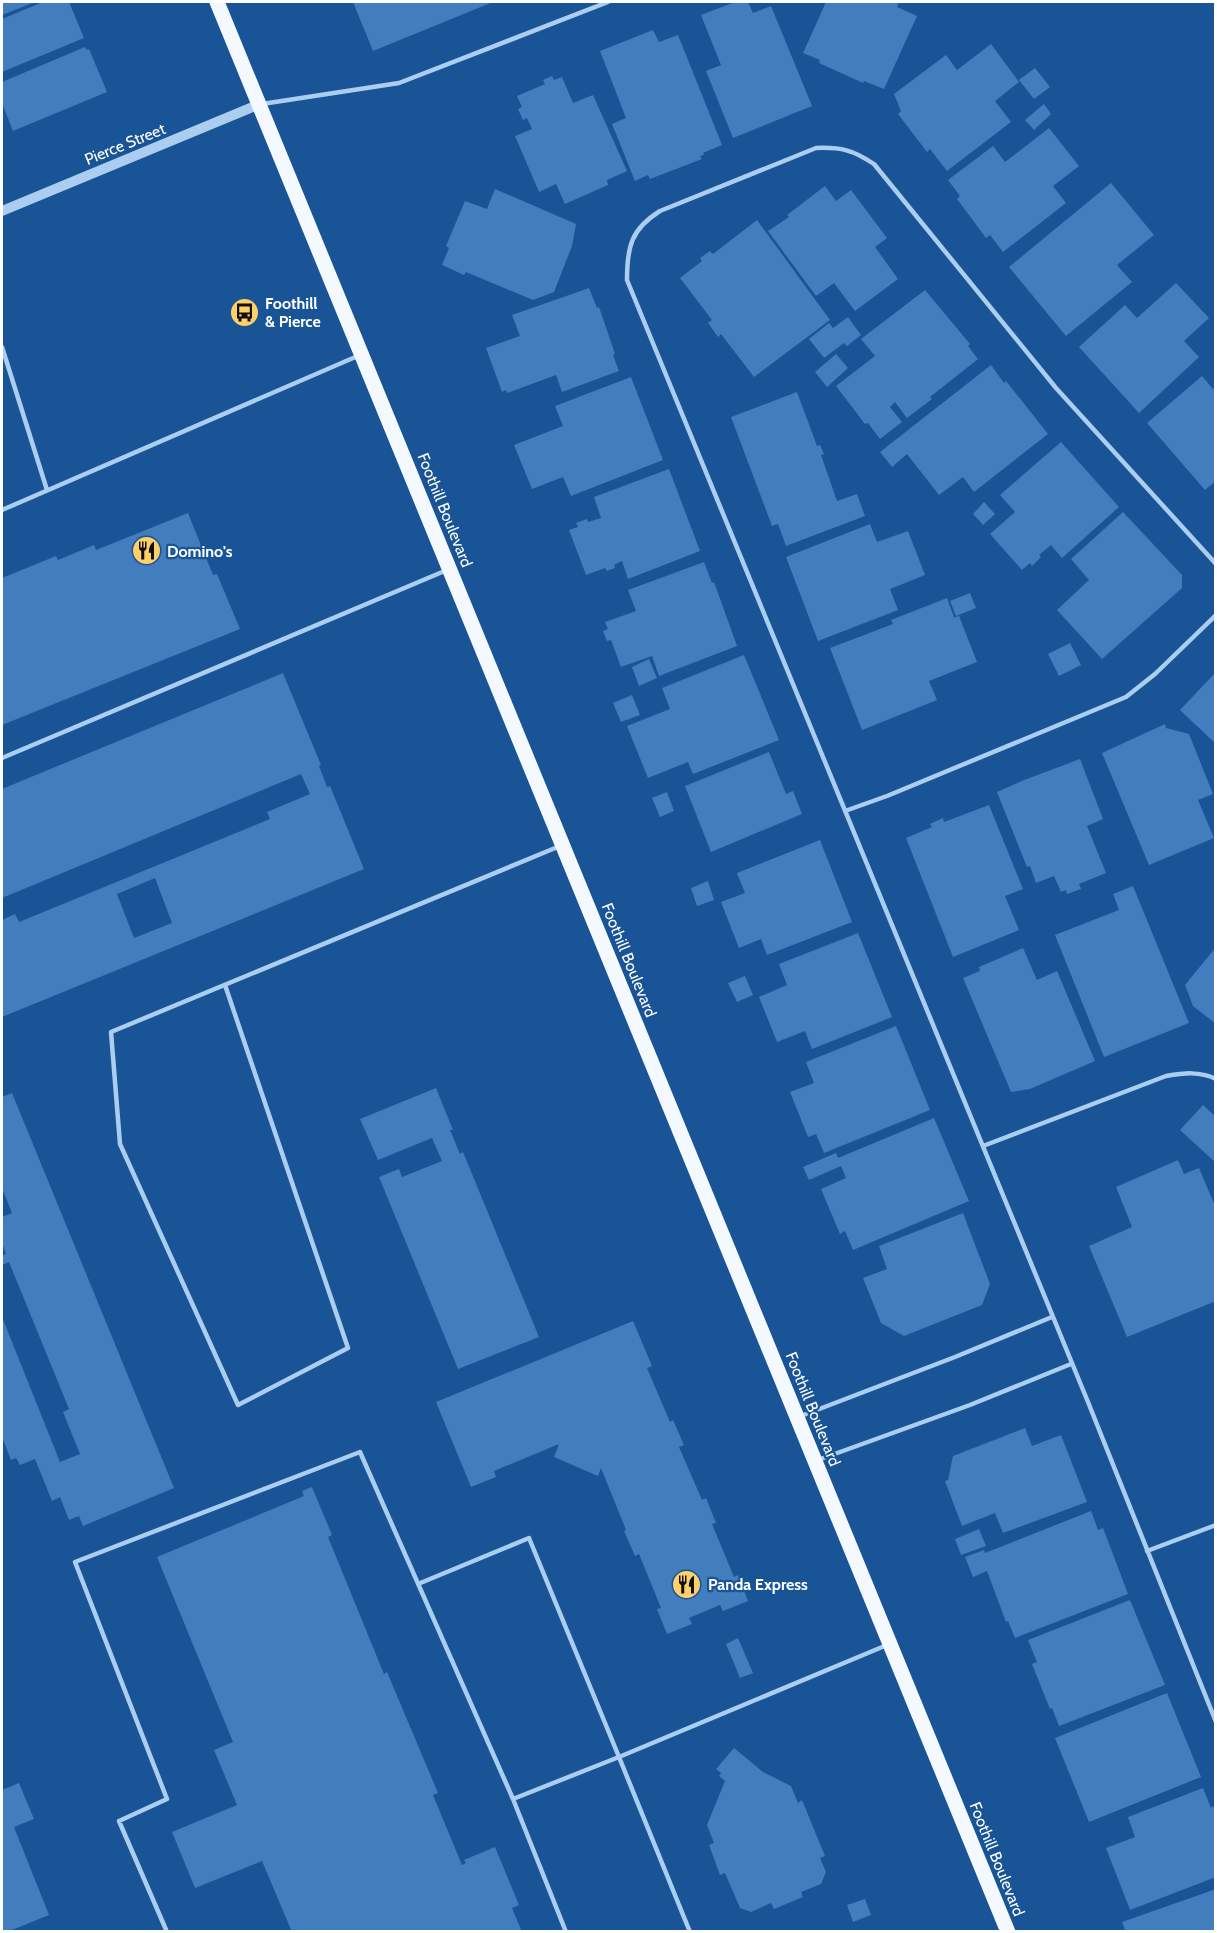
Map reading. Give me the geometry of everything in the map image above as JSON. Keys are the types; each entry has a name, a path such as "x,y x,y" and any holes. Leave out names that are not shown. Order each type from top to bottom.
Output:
{"main road":[{"name":"Foothill Boulevard","path":"217,2 1008,1932"}],"street":[{"name":"Pierce Street","path":"2,211 260,104"}],"lane":[{"path":"260,104 399,83 608,2"},
{"path":"1215,564 1056,388 874,164 857,152 837,147 816,148 660,211 645,220 634,235 627,257 627,280 983,1146 1215,1722"},
{"path":"2,347 47,490"},
{"path":"2,510 362,354"},
{"path":"2,758 449,569"},
{"path":"845,811 887,796 1126,697 1155,674 1215,615"},
{"path":"225,985 348,1348 238,1405 120,1144 111,1032 563,845"},
{"path":"983,1146 1166,1076 1187,1072 1206,1074 1215,1079"},
{"path":"797,1418 955,1358 1052,1317"},
{"path":"815,1461 970,1405 1071,1364"},
{"path":"167,1932 119,1821 167,1799 75,1562 360,1452 513,1799 566,1932"},
{"path":"1147,1551 1215,1525"},
{"path":"418,1584 530,1539 690,1932"},
{"path":"513,1799 890,1644"}],"building":[{"path":"2,2 35,2 2,15"},
{"path":"43,2 69,2 84,38 2,72 2,19"},
{"path":"353,2 493,2 373,51"},
{"path":"735,2 748,2 753,13 771,6 812,106 733,138 706,71 721,65 701,15"},
{"path":"826,2 899,2 897,7 917,16 884,89 864,81 863,83 803,53"},
{"path":"653,30 659,42 678,35 722,145 703,153 704,155 700,156 702,159 650,179 648,175 635,181 612,124 626,118 600,51"},
{"path":"991,44 1019,82 995,101 1011,122 947,171 930,149 927,152 898,114 901,111 894,94 946,55 957,70"},
{"path":"85,47 89,49 107,92 13,131 2,103 2,82"},
{"path":"1035,68 1050,87 1034,99 1019,80"},
{"path":"552,76 554,80 562,77 573,103 593,95 627,171 607,180 608,185 565,204 556,184 539,192 515,136 532,129 527,118 523,120 518,109 522,107 517,96 545,84 543,80"},
{"path":"1044,104 1051,114 1034,130 1025,120"},
{"path":"1049,128 1079,166 1053,186 1066,203 1003,252 990,235 986,238 957,199 960,196 948,180 993,146 1005,162"},
{"path":"1111,183 1154,235 1117,265 1132,282 1066,336 1009,267"},
{"path":"825,186 836,201 851,190 887,238 875,247 898,279 855,311 834,283 816,296 768,231 789,217 787,215"},
{"path":"495,189 576,224 572,246 554,292 533,300 466,272 464,275 442,265 449,248 446,246 465,201 487,209"},
{"path":"757,220 830,320 754,377 721,334 718,337 708,323 712,320 680,278 702,261 700,258 710,251 713,254"},
{"path":"1176,283 1209,318 1184,341 1199,357 1139,413 1079,347 1125,305 1137,318"},
{"path":"589,288 597,308 599,307 619,371 562,392 556,375 507,393 506,390 502,392 486,348 520,336 512,315"},
{"path":"925,290 970,344 968,346 978,359 907,418 895,402 890,407 902,422 880,439 868,423 865,424 836,386 875,356 861,339"},
{"path":"848,317 861,335 847,346 844,343 824,358 809,339 829,323 833,328"},
{"path":"836,354 848,368 827,387 815,372"},
{"path":"991,365 1048,434 974,492 963,477 939,495 907,454 892,467 880,452"},
{"path":"1202,376 1213,389 1216,386 1216,481 1205,490 1147,423"},
{"path":"631,377 663,460 571,496 563,477 532,489 514,445 563,426 555,406"},
{"path":"797,392 817,446 820,445 824,454 821,455 837,501 857,494 865,516 786,546 778,524 772,526 731,417"},
{"path":"1061,442 1119,507 1062,558 1051,545 1039,555 1041,557 1032,566 1030,563 1022,570 990,534 1015,512 1000,495"},
{"path":"669,469 700,551 628,579 622,561 614,565 615,568 607,571 605,568 586,575 569,530 578,527 576,523 601,518 594,497"},
{"path":"984,502 995,514 983,525 973,514"},
{"path":"1123,512 1182,575 1182,588 1102,659 1057,610 1089,580 1071,559"},
{"path":"188,513 213,575 217,574 240,629 2,725 2,578 56,556 58,560 94,545 96,550"},
{"path":"870,524 877,542 908,531 925,575 890,589 898,610 818,641 786,557"},
{"path":"704,562 712,583 714,582 737,646 659,676 652,656 621,667 611,640 607,641 603,631 608,629 605,622 636,611 628,590"},
{"path":"970,593 976,608 956,616 950,601"},
{"path":"947,598 954,617 952,618 959,616 977,662 929,681 937,700 862,730 830,648 893,624 891,620"},
{"path":"1070,643 1081,665 1059,676 1048,654"},
{"path":"744,655 779,740 693,774 688,762 648,778 627,726 670,709 662,688"},
{"path":"649,659 657,678 639,686 632,667"},
{"path":"1216,672 1216,744 1180,710"},
{"path":"283,673 321,765 319,766 327,787 330,786 364,869 2,1017 2,920 15,914 19,922 270,819 267,812 310,794 301,774 2,898 2,789","holes":["155,878 172,923 134,938 117,894"]},
{"path":"632,695 640,715 621,722 613,703"},
{"path":"1165,724 1166,728 1189,734 1213,794 1198,800 1214,838 1149,865 1102,753"},
{"path":"769,752 786,794 793,791 802,814 711,852 685,786"},
{"path":"1080,759 1103,819 1087,826 1106,873 1079,884 1081,889 1067,894 1066,890 1061,892 1054,876 1036,883 1030,866 1027,867 997,792"},
{"path":"667,792 674,811 660,817 652,798"},
{"path":"989,805 1023,889 1005,896 1019,930 953,957 906,838 932,827 930,824 943,818 944,822"},
{"path":"820,840 852,922 767,955 761,939 739,948 721,902 745,893 737,873"},
{"path":"708,881 714,900 697,906 691,888"},
{"path":"1133,886 1189,1023 1104,1057 1055,935 1119,910 1113,894"},
{"path":"858,933 892,1017 812,1049 805,1031 777,1042 759,997 787,985 779,964"},
{"path":"1216,947 1216,1024 1193,1006 1185,985"},
{"path":"1023,948 1037,980 1057,971 1095,1061 1030,1089 1011,1092 963,978 980,971 979,967"},
{"path":"745,976 753,995 737,1002 728,983"},
{"path":"896,1026 930,1110 824,1153 816,1134 808,1137 790,1092 814,1083 806,1062"},
{"path":"436,1088 453,1130 450,1130 460,1154 463,1152 539,1337 458,1369 379,1177 399,1169 402,1177 442,1161 432,1138 378,1160 360,1119"},
{"path":"12,1093 174,1488 83,1526 79,1516 69,1520 60,1497 52,1501 35,1459 20,1465 16,1458 11,1460 2,1437 2,1317 60,1462 80,1454 63,1412 69,1409 9,1262 2,1265 2,1256 6,1254 2,1243 2,1217 12,1213 2,1188 2,1097"},
{"path":"1203,1105 1216,1117 1216,1163 1180,1130"},
{"path":"934,1118 969,1201 853,1250 845,1231 840,1234 821,1189 846,1178 841,1166 809,1180 803,1167 836,1153 838,1158"},
{"path":"1178,1160 1184,1174 1199,1168 1216,1208 1216,1301 1127,1337 1089,1246 1132,1227 1116,1187"},
{"path":"963,1213 990,1284 982,1305 904,1336 881,1323 863,1278 887,1269 879,1246"},
{"path":"633,1321 652,1366 647,1368 670,1422 673,1420 684,1445 679,1447 702,1500 706,1498 716,1523 712,1524 734,1577 738,1575 748,1601 723,1611 720,1605 689,1618 692,1624 667,1634 657,1609 661,1608 639,1554 635,1556 624,1531 626,1530 601,1468 598,1476 554,1457 559,1444 494,1471 496,1477 471,1487 436,1402"},
{"path":"1025,1428 1032,1446 1061,1435 1087,1502 1003,1533 995,1513 962,1526 945,1481 948,1480 953,1456"},
{"path":"312,1487 332,1535 328,1537 384,1674 387,1672 438,1793 433,1795 462,1865 466,1863 464,1860 495,1847 519,1905 512,1908 522,1932 292,1932 262,1861 195,1888 172,1832 237,1805 214,1750 233,1742 157,1557 304,1496 302,1491"},
{"path":"1091,1511 1098,1530 1103,1528 1128,1594 1015,1638 1008,1621 1006,1622 987,1571 973,1577 965,1557 984,1550 985,1553"},
{"path":"979,1529 986,1546 961,1555 955,1539"},
{"path":"1130,1600 1165,1685 1059,1726 1032,1664 1037,1662 1028,1640"},
{"path":"738,1638 753,1673 740,1678 726,1644"},
{"path":"1167,1693 1201,1777 1089,1822 1055,1738"},
{"path":"734,1748 763,1772 791,1786 798,1803 802,1800 825,1856 820,1858 826,1872 821,1884 801,1892 803,1897 774,1909 771,1903 751,1912 740,1908 725,1873 720,1875 709,1845 714,1843 707,1825 725,1781 716,1769"},
{"path":"19,1783 34,1819 14,1827 49,1915 2,1932 2,1790"},
{"path":"1203,1788 1211,1808 1213,1806 1216,1813 1216,1877 1130,1910 1106,1848 1135,1837 1128,1817"},
{"path":"1216,1889 1216,1932 1119,1932 1125,1929 1122,1922"},
{"path":"865,1899 871,1915 853,1922 847,1905"}],"place":[{"name":"Foothill & Pierce","path":"244,312"},
{"name":"Domino's","path":"146,551"},
{"name":"Panda Express","path":"687,1584"}]}
